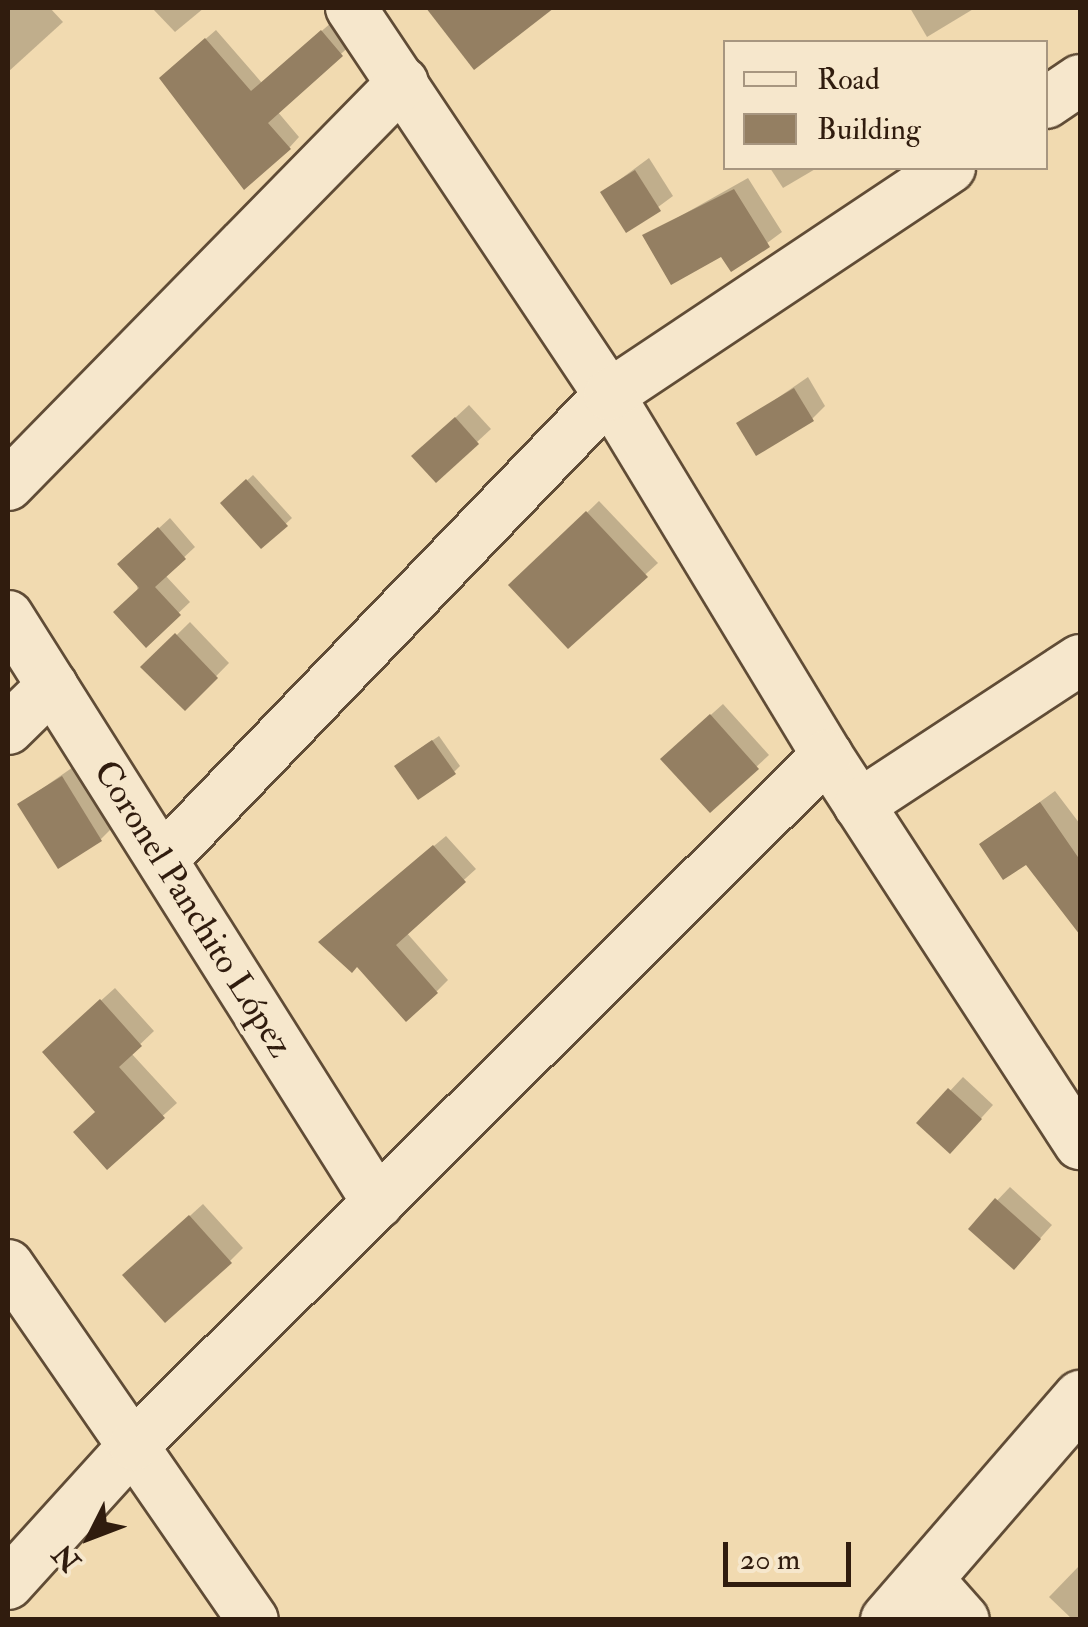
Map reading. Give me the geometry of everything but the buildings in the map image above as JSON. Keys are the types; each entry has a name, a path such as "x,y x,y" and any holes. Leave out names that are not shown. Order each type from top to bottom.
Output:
{"main road":[{"path":"888,1620 1080,1398"}],"street":[{"path":"351,8 609,396 827,755 1080,1144"},
{"path":"1048,102 1080,80"},
{"path":"8,484 403,82"},
{"path":"163,859 609,396 947,170"},
{"name":"Coronel Panchito López","path":"8,616 378,1203"},
{"path":"859,805 1080,660"},
{"path":"8,730 52,686"},
{"path":"8,1584 134,1445 827,755"},
{"path":"8,1264 253,1620"},
{"path":"926,1577 964,1620"}]}
